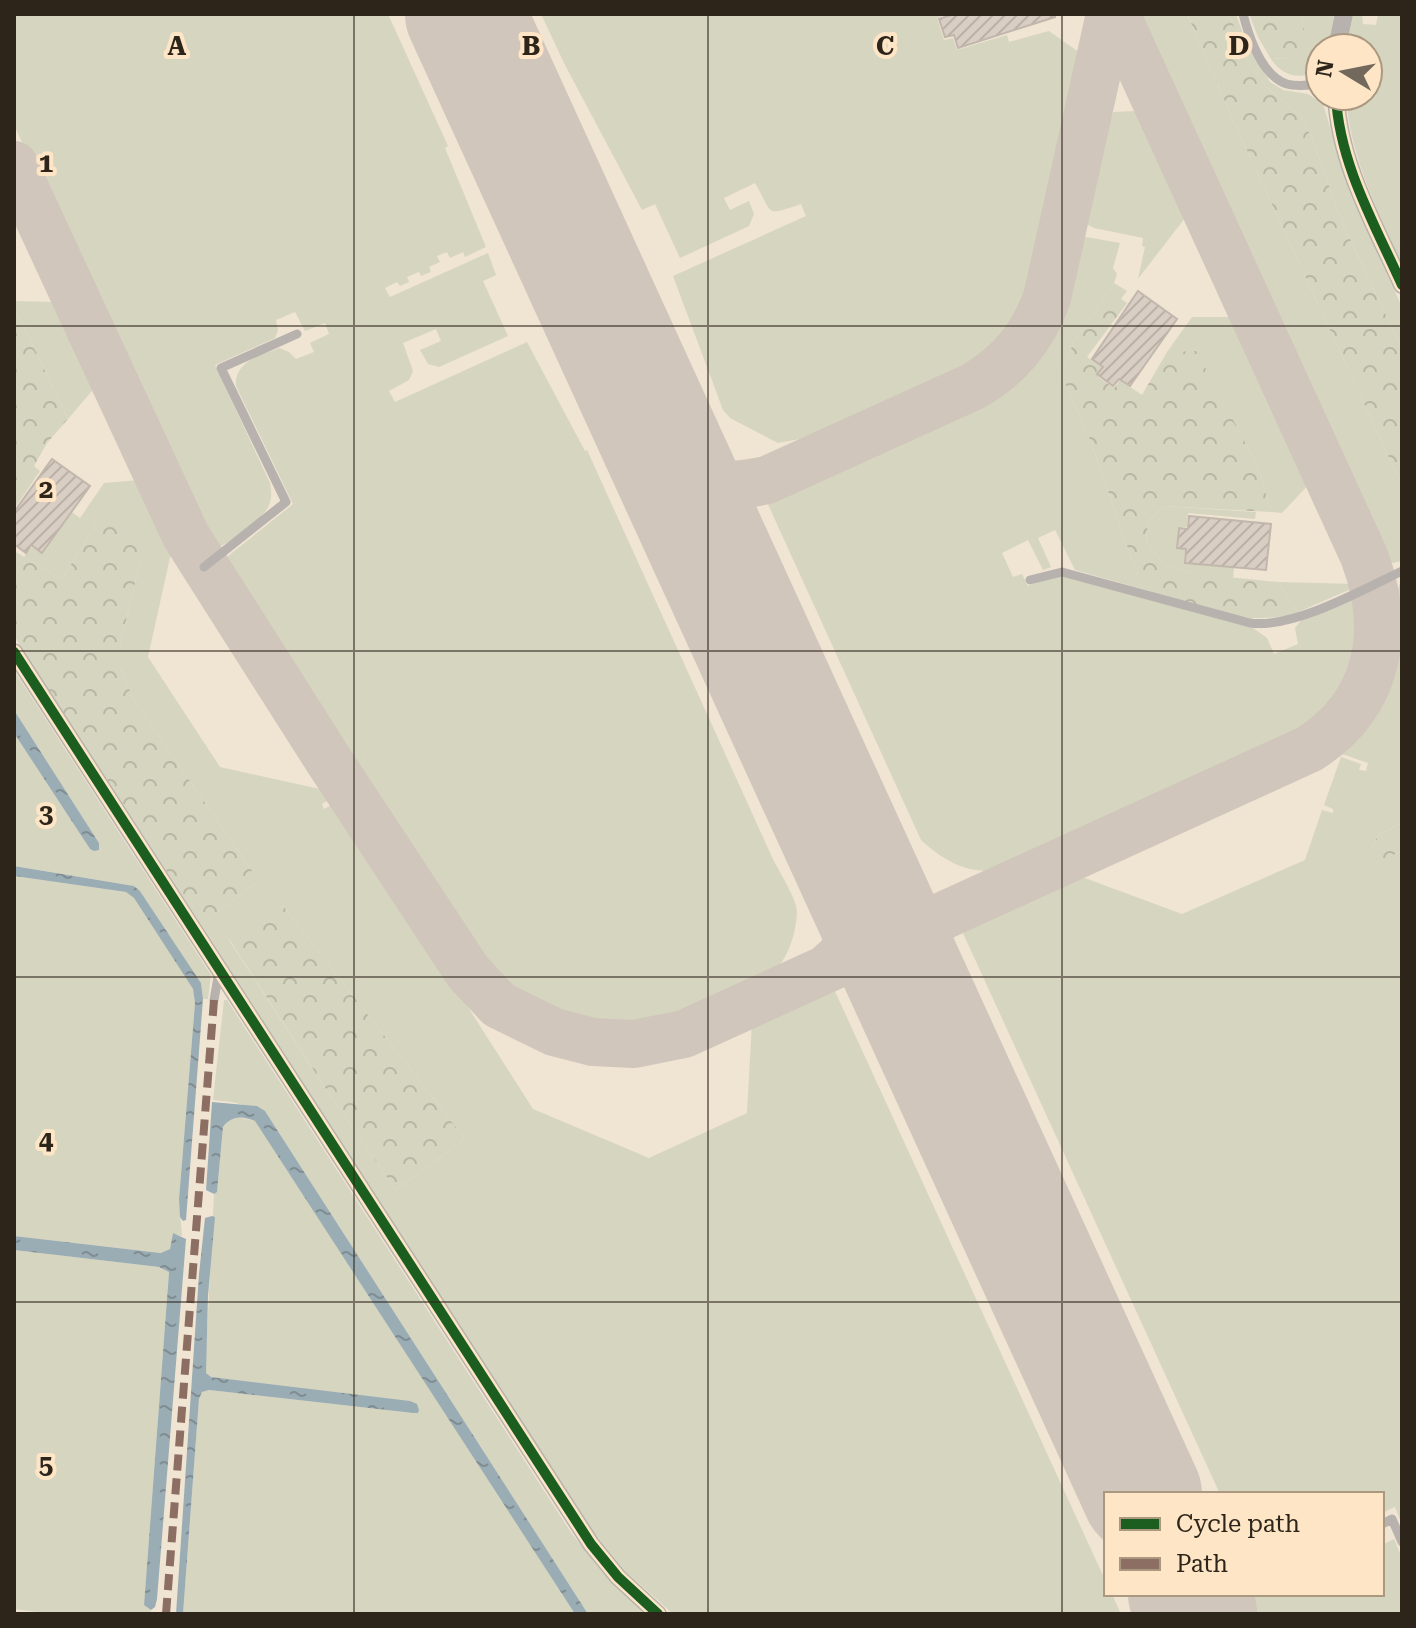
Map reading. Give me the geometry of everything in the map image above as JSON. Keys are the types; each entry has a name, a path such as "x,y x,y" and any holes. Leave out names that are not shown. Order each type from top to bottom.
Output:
{"street":[{"path":"1338,112 1348,161 1402,285"},
{"path":"14,652 591,1544 618,1577 658,1614"}],"lane":[{"path":"1243,14 1255,47 1275,77 1286,83 1304,84"},
{"path":"204,567 286,502 221,368 297,334"},
{"path":"1030,580 1062,572 1250,623 1269,625 1300,616 1402,571"},
{"path":"214,1000 219,970"},
{"path":"1384,1523 1392,1519 1402,1542"}],"green space":[{"path":"14,14 388,14 448,146 445,148 486,247 465,257 463,252 450,258 447,252 437,256 440,262 429,267 431,272 421,276 419,272 407,277 409,282 400,286 397,282 385,288 390,297 488,253 496,275 483,281 508,336 439,367 428,364 420,350 441,341 436,329 403,343 413,371 409,380 389,391 395,402 527,342 587,450 794,900 797,912 792,939 780,964 768,977 689,1012 652,1023 613,1027 592,1024 551,1011 520,993 495,970 458,927 222,561 293,504 236,386 239,371 250,361 279,348 296,359 314,352 310,343 329,334 325,323 305,331 295,312 276,320 278,330 275,338 215,365 270,483 271,500 257,520 215,549 169,464 14,125"},
{"path":"541,14 946,14 937,18 944,40 953,38 957,50 1007,35 1009,42 1049,31 1083,55 1037,269 1020,320 996,351 966,371 822,435 778,443 730,418 723,410 673,276 806,216 801,204 781,211 771,210 755,183 724,198 730,210 749,201 754,214 749,226 680,258 655,204 642,210"},
{"path":"1135,14 1187,14 1402,486 1402,561 1392,563 1382,556"},
{"path":"1187,14 1229,14 1248,61 1266,87 1301,117 1312,138 1342,222 1402,349 1402,486 1233,120"},
{"path":"1229,14 1236,14 1246,42 1270,82 1283,90 1304,93 1304,112 1325,112 1350,193 1402,307 1402,349 1342,222 1312,138 1301,117 1266,87 1248,61"},
{"path":"1249,14 1300,14 1305,32 1302,48 1285,58 1271,59"},
{"path":"1300,14 1336,14 1332,32 1305,32"},
{"path":"1353,14 1362,14 1363,24 1376,25 1378,14 1402,14 1402,264 1366,182 1348,112 1384,112 1384,32 1350,32"},
{"path":"1304,38 1304,75 1287,73 1271,59 1286,58"},
{"path":"1134,111 1144,120 1188,214 1138,279 1145,247 1142,246 1143,238 1094,228 1083,217 1103,122 1114,112"},
{"path":"1086,237 1120,243 1113,268 1117,274 1073,343 1062,376 1091,442 1142,589 1075,570 1055,530 1038,538 1051,567 1043,570 1028,540 1002,553 1013,577 1022,574 1028,586 1057,575 1253,628 1267,638 1274,654 1298,644 1295,628 1302,619 1359,596 1360,637 1351,673 1343,689 1302,732 1006,869 981,871 950,861 921,840 766,500 982,400 1018,374 1048,338 1062,308 1078,242"},
{"path":"1114,283 1127,291 1121,299 1127,303 1087,357 1104,368 1098,377 1114,388 1120,380 1142,395 1167,352 1196,351 1258,466 1271,512 1164,506 1148,522 1146,541 1163,564 1188,573 1278,582 1298,612 1279,617 1240,616 1142,589 1091,442 1062,376 1073,343"},
{"path":"14,301 58,302 97,385 68,419 14,306"},
{"path":"14,306 68,419 47,443 34,466 40,471 14,509"},
{"path":"1192,317 1236,317 1311,482 1282,513 1271,512 1258,466 1196,352 1167,352"},
{"path":"140,480 173,544 148,657 220,767 329,791 333,797 322,804 324,809 337,802 533,1109 649,1158 747,1113 752,1022 833,987 1104,1578 1104,1596 1113,1596 1121,1614 673,1614 625,1571 586,1523 201,924 259,881 134,700 120,668 120,646 141,558 98,521 62,579 24,557 31,547 43,554 72,512 80,518 104,483","holes":["283,906 465,1139 396,1190 229,940"]},
{"path":"1164,506 1256,512 1255,519 1188,513 1187,527 1178,527 1177,548 1185,549 1184,564 1234,567 1233,579 1188,573 1163,564 1146,541 1148,522"},
{"path":"112,515 131,520 142,532 141,558 120,646 120,668 134,700 259,881 201,924 14,636 14,551 62,579 98,521"},
{"path":"1402,579 1402,823 1378,835 1370,852 1345,869 1344,876 1402,851 1402,1525 1395,1507 1384,1512 1384,1492 1219,1492 962,931 971,922 1074,874 1182,914 1305,860 1322,810 1333,813 1333,809 1324,805 1341,757 1361,764 1359,770 1366,771 1368,763 1342,754 1376,700 1387,673 1393,653"},
{"path":"1278,582 1357,584 1358,586 1298,612"},
{"path":"14,670 211,975 208,999 203,999 201,983 134,886 14,866 14,733 90,849 99,850 99,843 14,710"},
{"path":"1402,823 1402,851 1344,877 1344,869 1370,852 1378,835"},
{"path":"14,876 126,892 134,898 193,989 195,1003 179,1199 182,1236 173,1234 170,1249 162,1253 14,1236"},
{"path":"283,906 465,1139 396,1190 331,1097 229,939"},
{"path":"224,1000 227,1000 572,1534 601,1571 646,1614 588,1614 265,1111 213,1100"},
{"path":"237,1117 255,1121 261,1129 575,1614 183,1614 202,1392 209,1390 413,1413 211,1377 205,1373 214,1194 217,1191 223,1127"},
{"path":"14,1250 159,1267 169,1272 144,1605 151,1610 150,1614 52,1614 14,1609"},
{"path":"1394,1539 1402,1558 1402,1614 1204,1614 1243,1596 1384,1596 1384,1544"}],"water":[{"path":"14,710 99,843 99,850 90,849 14,733"},
{"path":"14,866 134,886 201,983 203,999 186,1220 180,1217 179,1199 195,1003 193,989 134,898 126,892 14,876"},
{"path":"212,1102 257,1106 265,1111 588,1614 575,1614 255,1121 238,1118 230,1120 223,1127 217,1192 214,1194 206,1190"},
{"path":"215,1217 208,1296 206,1373 211,1377 410,1401 417,1404 419,1410 413,1413 209,1390 202,1392 183,1614 176,1614 199,1274 205,1218"},
{"path":"173,1233 186,1239 157,1599 151,1610 144,1605 169,1272 159,1267 14,1250 14,1236 161,1253 170,1249"}],"building":[{"path":"954,14 1054,14 1055,17 958,48 954,35 945,37 939,19"},
{"path":"1138,291 1177,319 1130,386 1119,379 1113,386 1097,374 1103,367 1092,359"},
{"path":"52,459 90,486 42,553 31,545 26,553 14,544 14,512"},
{"path":"1189,516 1271,524 1266,570 1185,563 1186,549 1177,548 1179,528 1188,529"}],"taxiway":[{"path":"658,436 682,464 704,480 730,485 767,480 972,387 1008,360 1034,326 1047,298 1110,14"},
{"path":"14,165 186,536 468,972 499,1005 554,1032 593,1042 634,1044 684,1034 1309,749 1333,731 1365,688 1374,663 1378,638 1373,584 1364,556 1116,14"},
{"path":"827,968 847,948 858,926 862,902 859,874"}],"runway":[{"path":"465,14 1141,1492"},
{"path":"1189,1596 1197,1613"}],"marked path":[{"path":"166,1614 214,1000"}],"cycle path":[{"path":"1338,112 1351,169 1402,285"},
{"path":"14,652 591,1544 618,1577 658,1614"}]}
